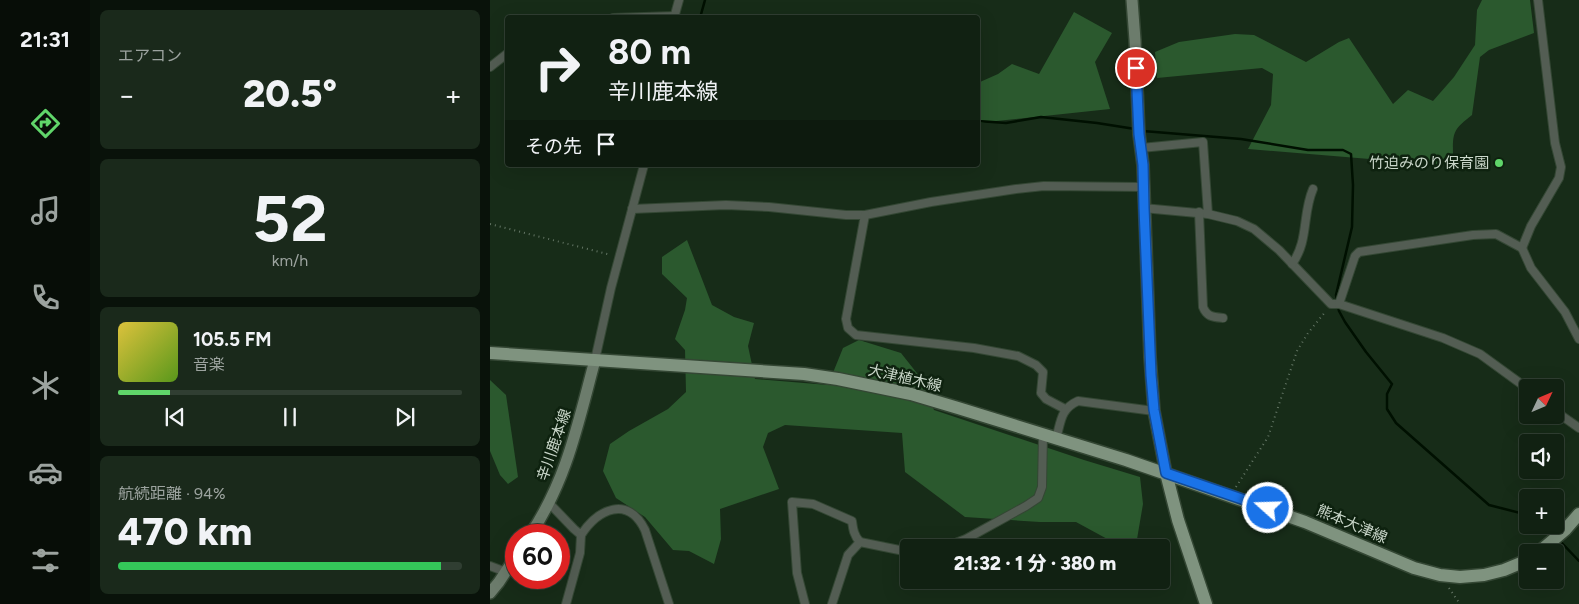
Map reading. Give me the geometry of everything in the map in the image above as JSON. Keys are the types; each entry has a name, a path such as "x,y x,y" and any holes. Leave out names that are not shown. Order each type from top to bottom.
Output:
{"main road":[{"path":"1132,0 1154,410 1166,473 1178,520 1206,604"},
{"name":"大津植木線","path":"490,353 804,374 838,379 911,394 1166,473"},
{"name":"辛川鹿本線","path":"536,524 562,476 571,451 595,360"},
{"name":"熊本大津線","path":"1166,473 1305,522 1414,568 1440,575 1460,577 1484,575 1519,564"},
{"path":"1548,544 1565,530 1579,514"},
{"path":"490,593 505,573"}],"street":[{"path":"675,15 679,0"},
{"path":"1522,248 1531,226 1559,178 1561,167 1555,144 1538,0"},
{"path":"490,67 505,55"},
{"path":"1141,148 1204,142 1208,214"},
{"path":"595,360 619,257 643,167"},
{"path":"632,209 726,205 769,207 846,216 865,215 1016,188 1052,186 1143,187"},
{"path":"1292,264 1301,250 1308,201 1313,189"},
{"path":"1144,208 1199,212 1237,221 1254,229 1279,250 1331,304 1339,304 1442,338 1480,354 1519,382"},
{"path":"1199,212 1203,307 1205,313 1209,316 1223,318"},
{"path":"865,215 846,319 848,328 856,335 974,348 1018,356 1036,365 1043,372 1042,393 1046,399 1065,409"},
{"path":"1339,304 1359,252 1473,235 1496,234 1522,248 1531,268 1565,312 1579,339"},
{"path":"1056,439 1065,409 1070,404 1078,401 1154,410"},
{"path":"1564,417 1579,428"},
{"path":"963,539 1038,498 1042,487 1043,435"},
{"path":"549,502 581,535"},
{"path":"805,604 797,573 792,502 813,504 852,520 854,533 860,542 900,550"},
{"path":"566,604 580,553 581,535 595,517 608,510 620,509 632,514 645,530 669,604"},
{"path":"832,604 848,555 860,542"},
{"path":"490,566 505,572"}],"path":[{"path":"490,224 619,257"},
{"path":"1230,495 1268,437 1297,351 1308,333 1326,311 1339,304"},
{"path":"1440,575 1460,604"}],"green space":[{"path":"1482,0 1530,0 1534,33 1489,50 1480,57 1472,115 1460,125 1453,138 1453,159 1442,165 1248,149 1271,105 1273,74 1262,68 1157,78 1155,52 1179,42 1235,34 1254,35 1306,62 1349,38 1393,104 1408,90 1433,101 1454,77 1475,45 1477,10"},
{"path":"1074,12 1112,33 1095,62 1110,109 980,123 980,82 998,74 1012,64 1039,74"},
{"path":"687,240 712,305 734,317 754,323 748,346 755,379 828,385 843,348 859,340 901,353 920,377 934,410 1140,477 1143,504 1137,539 1107,539 1076,522 1040,522 965,517 905,472 902,433 785,425 768,433 763,447 779,489 720,509 721,539 714,564 689,551 673,550 645,517 616,498 603,471 610,444 668,409 686,392 685,350 675,339 687,298 662,274 662,257"},
{"path":"490,380 506,395 518,477 508,484 500,475 490,451"}],"waterway":[{"path":"701,15 705,0"},
{"path":"980,121 1006,123 1041,117 1135,129"},
{"path":"1143,131 1241,139 1308,150 1343,150 1351,154 1353,185 1352,227 1336,295 1339,311 1366,352 1392,384 1387,394 1387,409 1396,423 1489,505 1519,513"},
{"path":"1559,540 1579,561"}],"place":[{"name":"竹迫みのり保育園","path":"1499,163"}],"route":[{"path":"1136,68 1139,134 1143,165 1151,375 1154,410 1166,473 1268,508"}]}
